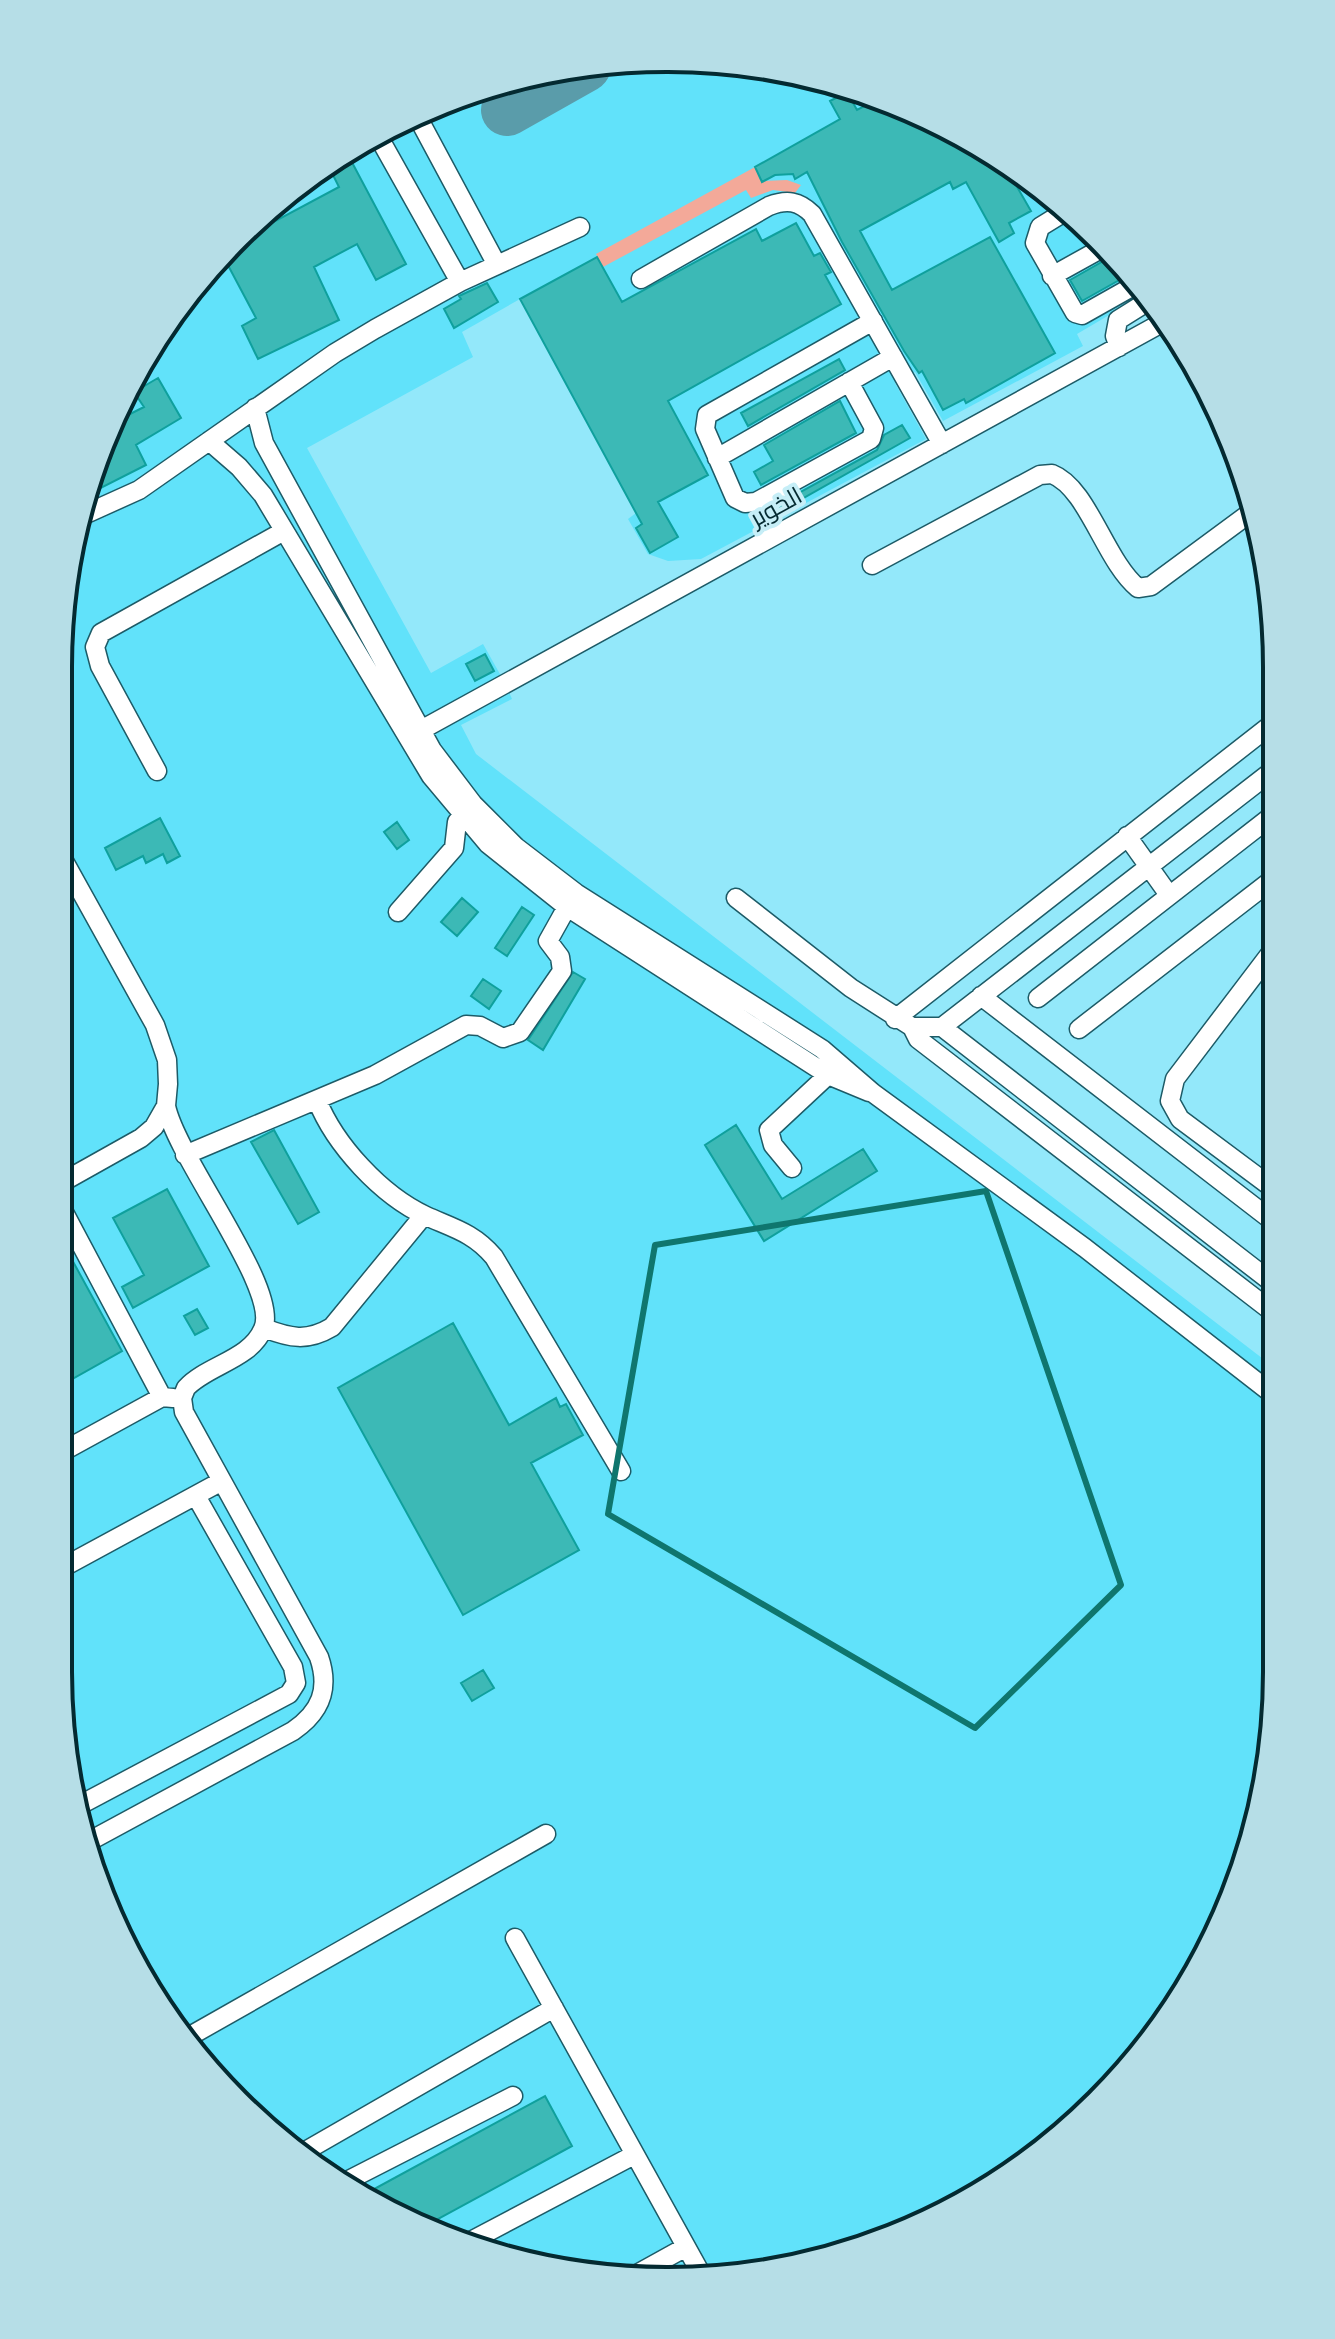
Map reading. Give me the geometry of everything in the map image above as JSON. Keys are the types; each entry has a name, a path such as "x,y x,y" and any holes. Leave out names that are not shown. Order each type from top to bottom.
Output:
{"street":[{"path":"422,125 497,265"},
{"path":"383,145 460,282"},
{"path":"641,279 769,206 792,201 812,214 942,444"},
{"path":"1056,217 1040,227 1036,234 1037,251 1079,315 1127,289"},
{"path":"93,511 139,490 335,353 460,282 580,227"},
{"path":"1052,276 1095,252"},
{"path":"1119,347 1115,336 1118,320 1141,306"},
{"path":"849,382 874,428 868,441 751,503 739,501 731,493 704,425 710,410 873,321"},
{"name":"الخوير","path":"415,734 1155,326"},
{"path":"717,458 893,357"},
{"path":"255,408 264,443 415,734 431,776 462,816 506,860 567,907 828,1075 856,1089 873,1093"},
{"path":"209,441 251,480 415,734 473,804 551,875 822,1049 873,1093 1085,1248 1263,1387"},
{"path":"872,565 1040,475 1052,474 1070,487 1105,545 1138,588 1151,586 1244,517"},
{"path":"157,771 100,666 95,647 101,633 284,531"},
{"path":"903,1023 1127,836 1263,731"},
{"path":"942,1027 1263,778"},
{"path":"398,912 454,848 457,822 462,816"},
{"path":"1038,998 1263,823"},
{"path":"1127,836 1169,895"},
{"path":"72,875 155,1025 167,1060 166,1106 185,1155 263,1297 264,1328 242,1352 190,1383 182,1398 184,1412 319,1657 325,1674 325,1691 319,1708 293,1731 96,1838"},
{"path":"1079,1029 1263,887"},
{"path":"736,898 903,1023 918,1039 1263,1305"},
{"path":"185,1155 404,1061 466,1025 480,1026 503,1038 520,1032 562,971 560,957 548,941 567,907"},
{"path":"1263,963 1175,1079 1170,1101 1180,1119 1263,1181"},
{"path":"981,996 1263,1214"},
{"path":"903,1023 942,1027 1263,1275"},
{"path":"792,1168 773,1145 769,1130 828,1075"},
{"path":"317,1100 332,1132 357,1163 424,1215 462,1229 494,1257 621,1471"},
{"path":"72,1177 141,1138 166,1106"},
{"path":"264,1328 292,1339 314,1336 332,1327 424,1215"},
{"path":"72,1227 162,1397"},
{"path":"72,1446 162,1397 182,1398"},
{"path":"72,1562 222,1481"},
{"path":"86,1802 289,1694 296,1683 293,1667 196,1496"},
{"path":"195,2033 546,1834"},
{"path":"515,1938 697,2266"},
{"path":"311,2148 554,2008"},
{"path":"354,2177 513,2096"},
{"path":"480,2236 634,2155"},
{"path":"651,2267 686,2247"}],"highlighted area":[{"path":"986,1191 1121,1585 975,1728 608,1514 655,1245"}],"shaded area":[{"path":"629,73 706,73 784,83 859,104 931,133 998,172 1089,246 1135,300 1077,334 1083,346 943,421 915,372 895,383 926,439 701,559 668,561 648,554 628,519 636,513 520,299 462,332 473,357 307,448 431,673 483,644 505,683 512,699 461,725 476,754 1263,1359 1263,1672 1258,1749 1243,1826 1202,1935 1163,2002 1140,2034 1089,2093 1030,2144 998,2167 931,2206 859,2235 784,2256 706,2266 629,2266 590,2262 513,2247 404,2206 337,2167 246,2093 172,2002 133,1935 117,1899 92,1826 83,1788 73,1710 72,1672 72,668 73,629 83,551 104,476 133,404 172,337 246,246 305,195 370,152 440,117 513,92 551,83"},
{"path":"755,167 763,181 787,180 801,185 795,193 773,190 751,198 746,190 603,267 596,254"}],"building":[{"path":"838,97 852,102 857,110 865,106 931,133 1016,185 1031,211 1009,223 1014,233 999,242 966,182 953,189 950,182 860,231 892,290 990,237 1055,353 966,403 964,399 943,410 922,371 919,373 904,351 842,242 807,172 795,179 793,174 775,175 762,182 755,167 840,119 830,101"},
{"path":"352,163 406,264 376,280 357,244 314,267 339,320 258,359 242,326 256,318 228,266 272,223 339,187 333,175"},
{"path":"796,223 814,256 820,253 831,272 825,275 841,304 668,401 708,475 658,502 678,537 650,553 636,528 642,524 520,299 597,257 622,302 756,229 762,241"},
{"path":"1103,261 1119,280 1082,301 1070,280"},
{"path":"487,283 498,302 454,328 444,309 461,299 459,296"},
{"path":"839,359 845,370 748,426 741,413"},
{"path":"158,378 181,418 136,445 146,465 100,488 128,415 144,407 137,397 142,387"},
{"path":"840,401 856,433 761,485 754,472 773,461 764,445"},
{"path":"902,425 910,438 777,513 773,507 877,450 884,435"},
{"path":"485,654 494,671 475,681 466,664"},
{"path":"160,818 180,856 167,863 163,854 146,863 143,856 116,870 105,848"},
{"path":"397,822 409,840 397,849 384,832"},
{"path":"462,898 478,912 457,936 441,922"},
{"path":"522,907 534,915 507,956 495,948"},
{"path":"573,972 585,979 543,1050 528,1040"},
{"path":"483,979 501,991 489,1009 471,996"},
{"path":"736,1125 782,1199 863,1149 877,1171 764,1241 705,1145"},
{"path":"274,1130 319,1212 298,1224 251,1142"},
{"path":"167,1189 209,1266 133,1308 122,1287 144,1275 113,1218"},
{"path":"72,1260 122,1351 72,1379"},
{"path":"197,1309 208,1328 195,1335 184,1316"},
{"path":"453,1323 509,1425 556,1398 560,1407 566,1404 583,1435 531,1463 579,1550 463,1615 338,1388"},
{"path":"483,1670 494,1688 472,1701 461,1683"},
{"path":"545,2096 572,2146 436,2220 374,2189"}],"taxiway":[{"path":"507,110 556,82"}]}
